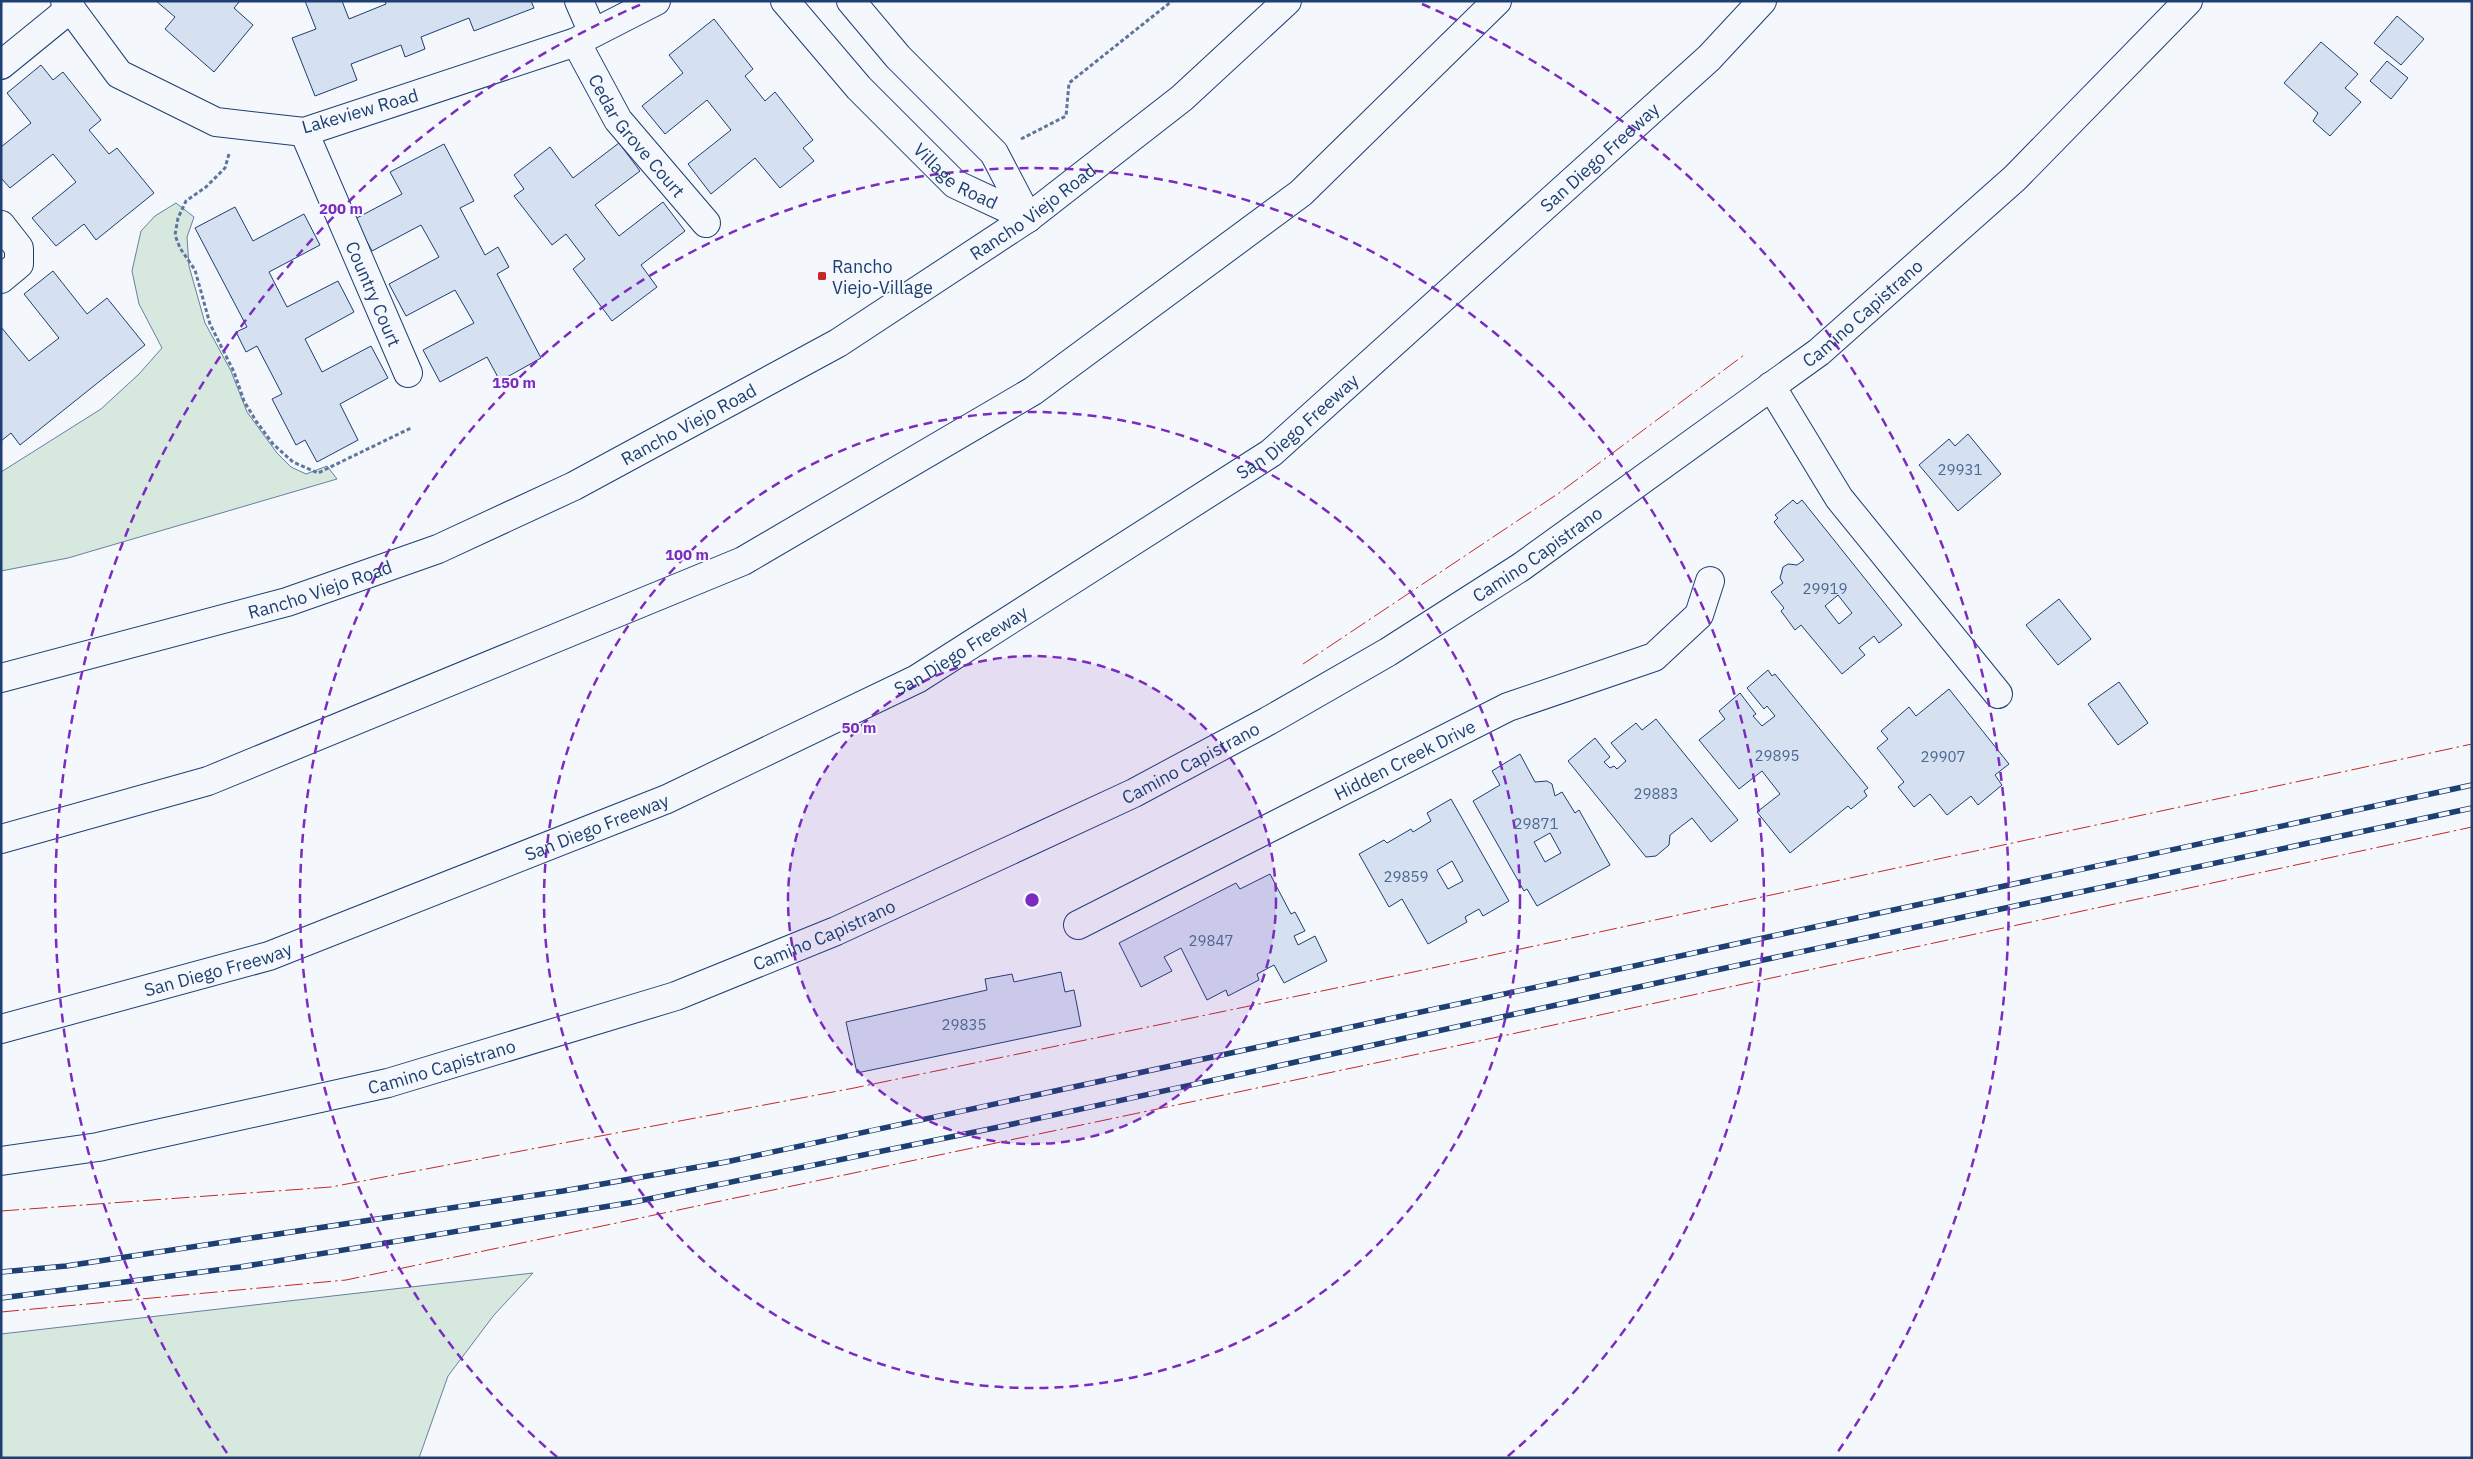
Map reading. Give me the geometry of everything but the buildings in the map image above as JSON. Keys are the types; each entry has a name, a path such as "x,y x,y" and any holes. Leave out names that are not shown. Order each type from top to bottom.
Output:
{"main road":[{"name":"Cedar Grove Court","path":"579,1 585,38 618,120 706,223"},
{"name":"Lakeview Road","path":"68,5 118,74 216,122 304,132 585,38 656,1"},
{"name":"Village Road","path":"785,1 859,88 955,184 1028,218"},
{"name":"Village Road","path":"851,1 898,57 994,152 1028,218"},
{"name":"Rancho Viejo Road","path":"1,678 287,602 438,549 574,486 838,342 1028,218 1182,98 1287,1"},
{"path":"1,839 208,780 743,562 1033,391 1301,193 1497,1"},
{"name":"San Diego Freeway","path":"1,1029 269,956 667,798 917,679 1271,453 1709,58 1762,1"},
{"name":"Camino Capistrano","path":"1,1161 98,1147 388,1083 676,996 836,931 1134,792 1268,721 1388,652 1521,567 1819,352 2015,178 2188,1"},
{"path":"1,65 68,5"},
{"name":"Country Court","path":"304,132 408,373"},
{"path":"1,225 20,248 19,264 1,279"},
{"path":"1770,386 1839,498 1998,694"},
{"name":"Hidden Creek Drive","path":"1078,925 1508,707 1654,657 1699,615 1710,581"}],"path":[{"path":"994,152 1066,116 1068,83 1172,1"},
{"path":"237,124 225,168 186,201 178,218 175,235 180,248 195,270 210,324 234,372 244,401 274,444 293,462 318,473 411,428"}],"shaded area":[{"path":"176,203 194,217 187,237 189,266 205,323 231,371 247,412 277,453 291,467 306,474 327,466 337,479 68,558 1,571 1,472 101,409 139,374 162,348 139,304 132,271 141,231 155,216"},
{"path":"533,1273 494,1315 448,1376 419,1458 1,1458 1,1334"}],"railway":[{"path":"1,1272 66,1266 563,1191 726,1162 2472,785"},
{"path":"1,1298 240,1267 634,1202 999,1127 1707,972 2472,808"}],"power":[{"path":"1303,664 1559,493 1744,355"},
{"path":"1,1211 331,1187 854,1088 1423,970 2472,744"},
{"path":"1,1312 346,1280 1442,1049 2472,827"}],"place":[{"name":"Rancho Viejo-Village","path":"822,276"}]}
